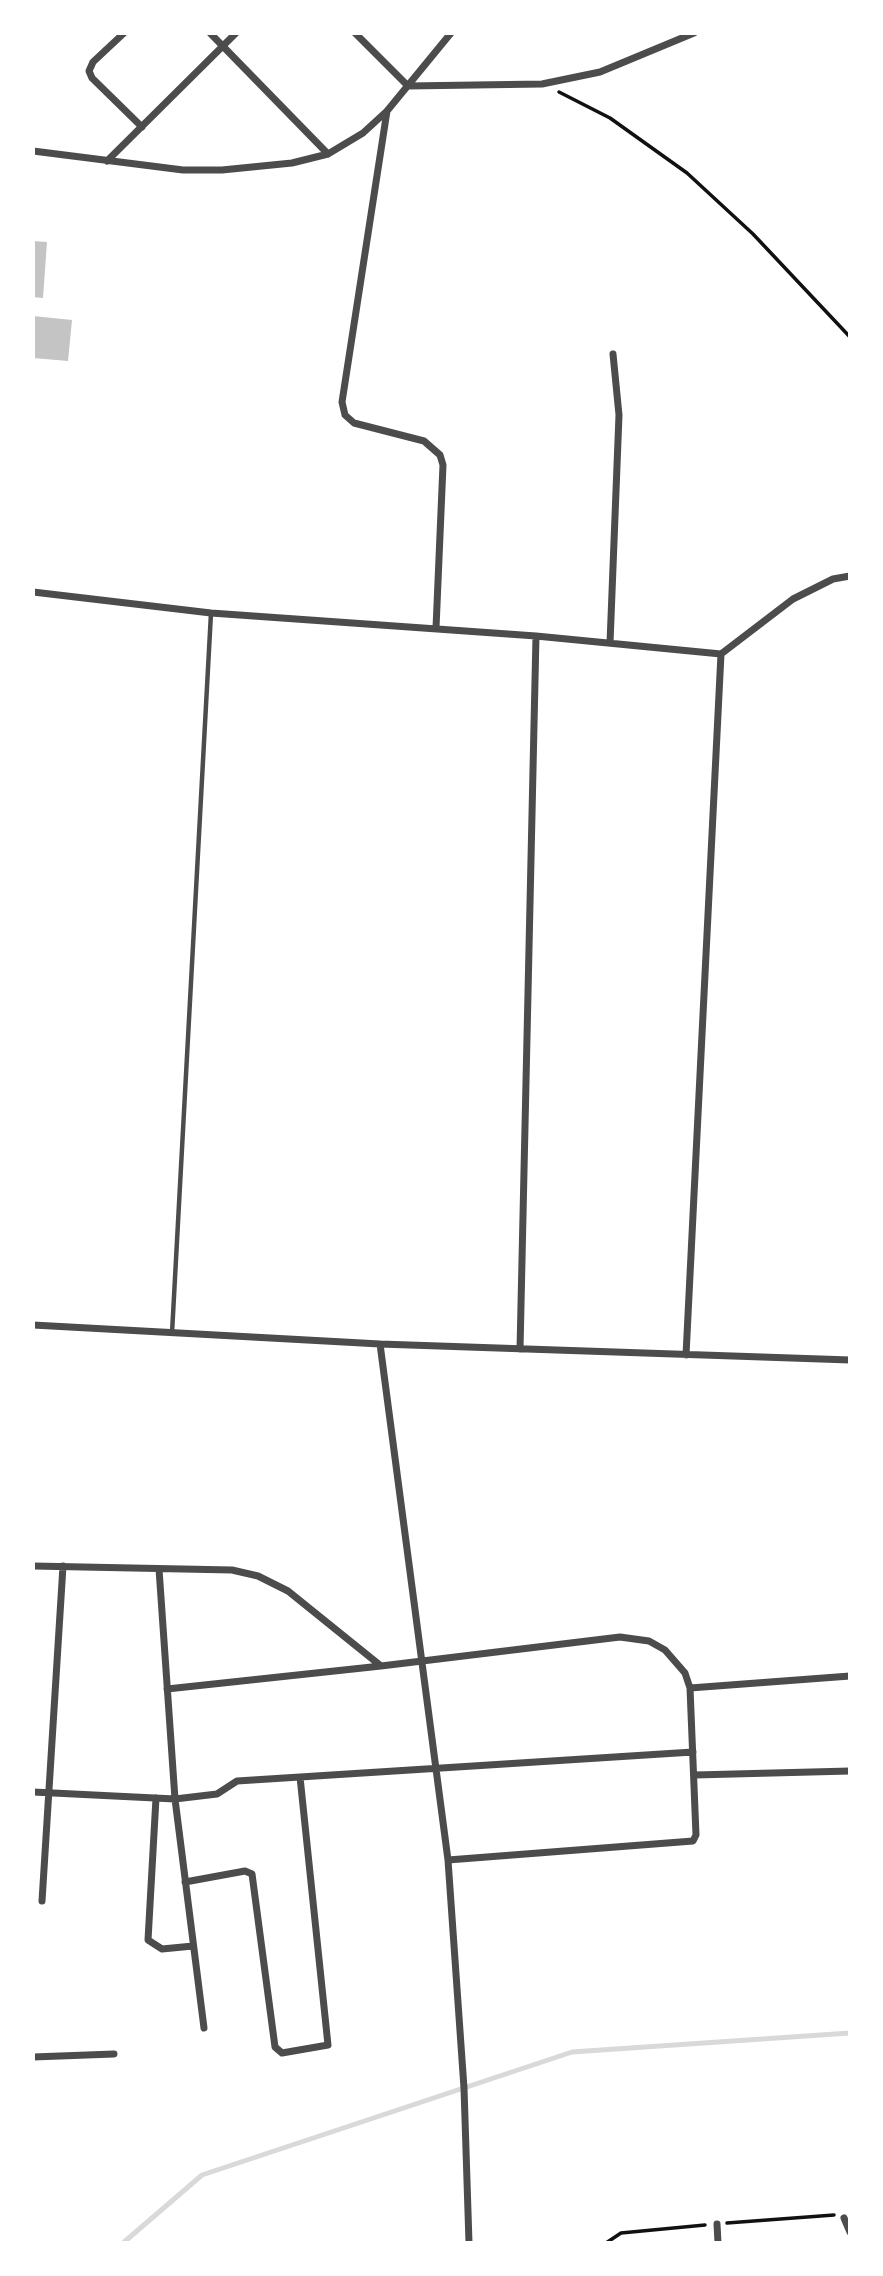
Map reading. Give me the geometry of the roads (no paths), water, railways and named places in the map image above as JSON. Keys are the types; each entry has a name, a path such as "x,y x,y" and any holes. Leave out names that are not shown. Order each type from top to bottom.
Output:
{"street":[{"path":"124,33 93,62 90,74 142,127"},
{"path":"210,33 328,154"},
{"path":"107,161 236,33"},
{"path":"355,33 408,86 542,84 600,72 694,33"},
{"path":"33,151 183,170 222,170 292,163 328,154 363,133 387,111 451,33"},
{"path":"387,111 342,402 345,415 354,423 424,441 440,455 443,465 436,628"},
{"path":"610,643 619,415 613,354"},
{"path":"33,592 211,612 536,636 721,654 793,599 833,579 850,576"},
{"path":"520,1349 536,636"},
{"path":"685,1355 721,654"},
{"path":"33,1325 380,1344 850,1360"},
{"path":"380,1344 424,1663 447,1860 464,2088 469,2243"},
{"path":"33,1566 232,1570 258,1576 288,1591 382,1667"},
{"path":"42,1902 63,1566"},
{"path":"159,1569 175,1799 204,2028"},
{"path":"167,1689 424,1663 620,1637 649,1641 676,1659 685,1672 690,1688 696,1835 691,1842 447,1860"},
{"path":"690,1688 850,1676"},
{"path":"33,1792 175,1799 217,1794 237,1781 693,1752"},
{"path":"695,1774 850,1771"},
{"path":"185,1882 245,1871 252,1874 275,2047 282,2053 328,2045 300,1777"},
{"path":"156,1798 148,1940 162,1950 193,1946"},
{"path":"33,2057 114,2053"},
{"path":"844,2218 850,2232"},
{"path":"717,2224 718,2243"}],"lane":[{"path":"172,1333 211,612"}],"waterway":[{"path":"123,2243 202,2175 572,2052 850,2033"}]}
